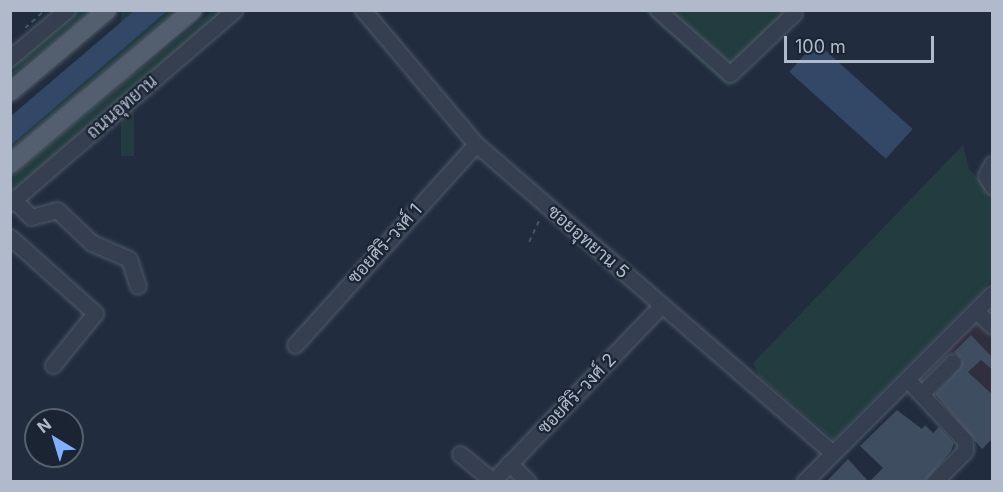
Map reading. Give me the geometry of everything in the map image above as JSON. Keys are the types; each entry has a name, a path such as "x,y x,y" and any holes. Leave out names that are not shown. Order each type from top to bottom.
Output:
{"main road":[{"path":"10,92 107,10"},
{"name":"ถนนอุทยาน","path":"10,165 193,10"}],"street":[{"path":"12,55 67,10"},
{"name":"ถนนอุทยาน","path":"12,202 234,10"},
{"name":"ซอยอุทยาน 5","path":"363,10 476,144 833,453"},
{"path":"658,10 730,74 794,13"},
{"name":"ซอยศิริ-วงศ์ 1","path":"295,345 476,144"},
{"path":"993,165 986,176 993,186"},
{"path":"12,202 31,217 57,210 92,243 129,259 138,286"},
{"path":"10,237 95,313 53,365"},
{"path":"811,479 833,453 993,294"},
{"name":"ซอยศิริ-วงศ์ 2","path":"492,481 661,306"},
{"path":"976,311 993,326"},
{"path":"921,394 952,362"},
{"path":"908,380 965,441 965,451 934,482"},
{"path":"460,454 492,481"},
{"path":"509,463 528,482"}],"path":[{"path":"19,33 45,10"},
{"path":"529,242 534,225 549,208"}],"shaded area":[{"path":"992,307 992,394 947,351"}],"green space":[{"path":"75,11 95,11 11,76 10,66"},
{"path":"121,11 134,11 134,156 121,156"},
{"path":"167,11 181,11 11,155 10,145"},
{"path":"212,11 225,11 11,194 10,175"},
{"path":"645,11 802,11 728,87"},
{"path":"963,145 969,169 992,194 992,281 834,440 759,376 753,363"}],"water":[{"path":"134,11 167,11 11,145 11,116"},
{"path":"816,42 913,129 886,159 789,72"}],"building":[{"path":"971,335 993,358 993,370 981,360 968,372 993,395 993,438 982,449 935,394 960,368 962,359 954,352"},
{"path":"897,410 922,429 925,425 933,433 939,427 954,443 951,451 925,482 869,482 883,468 860,446"},
{"path":"848,459 869,482 826,482"}]}
